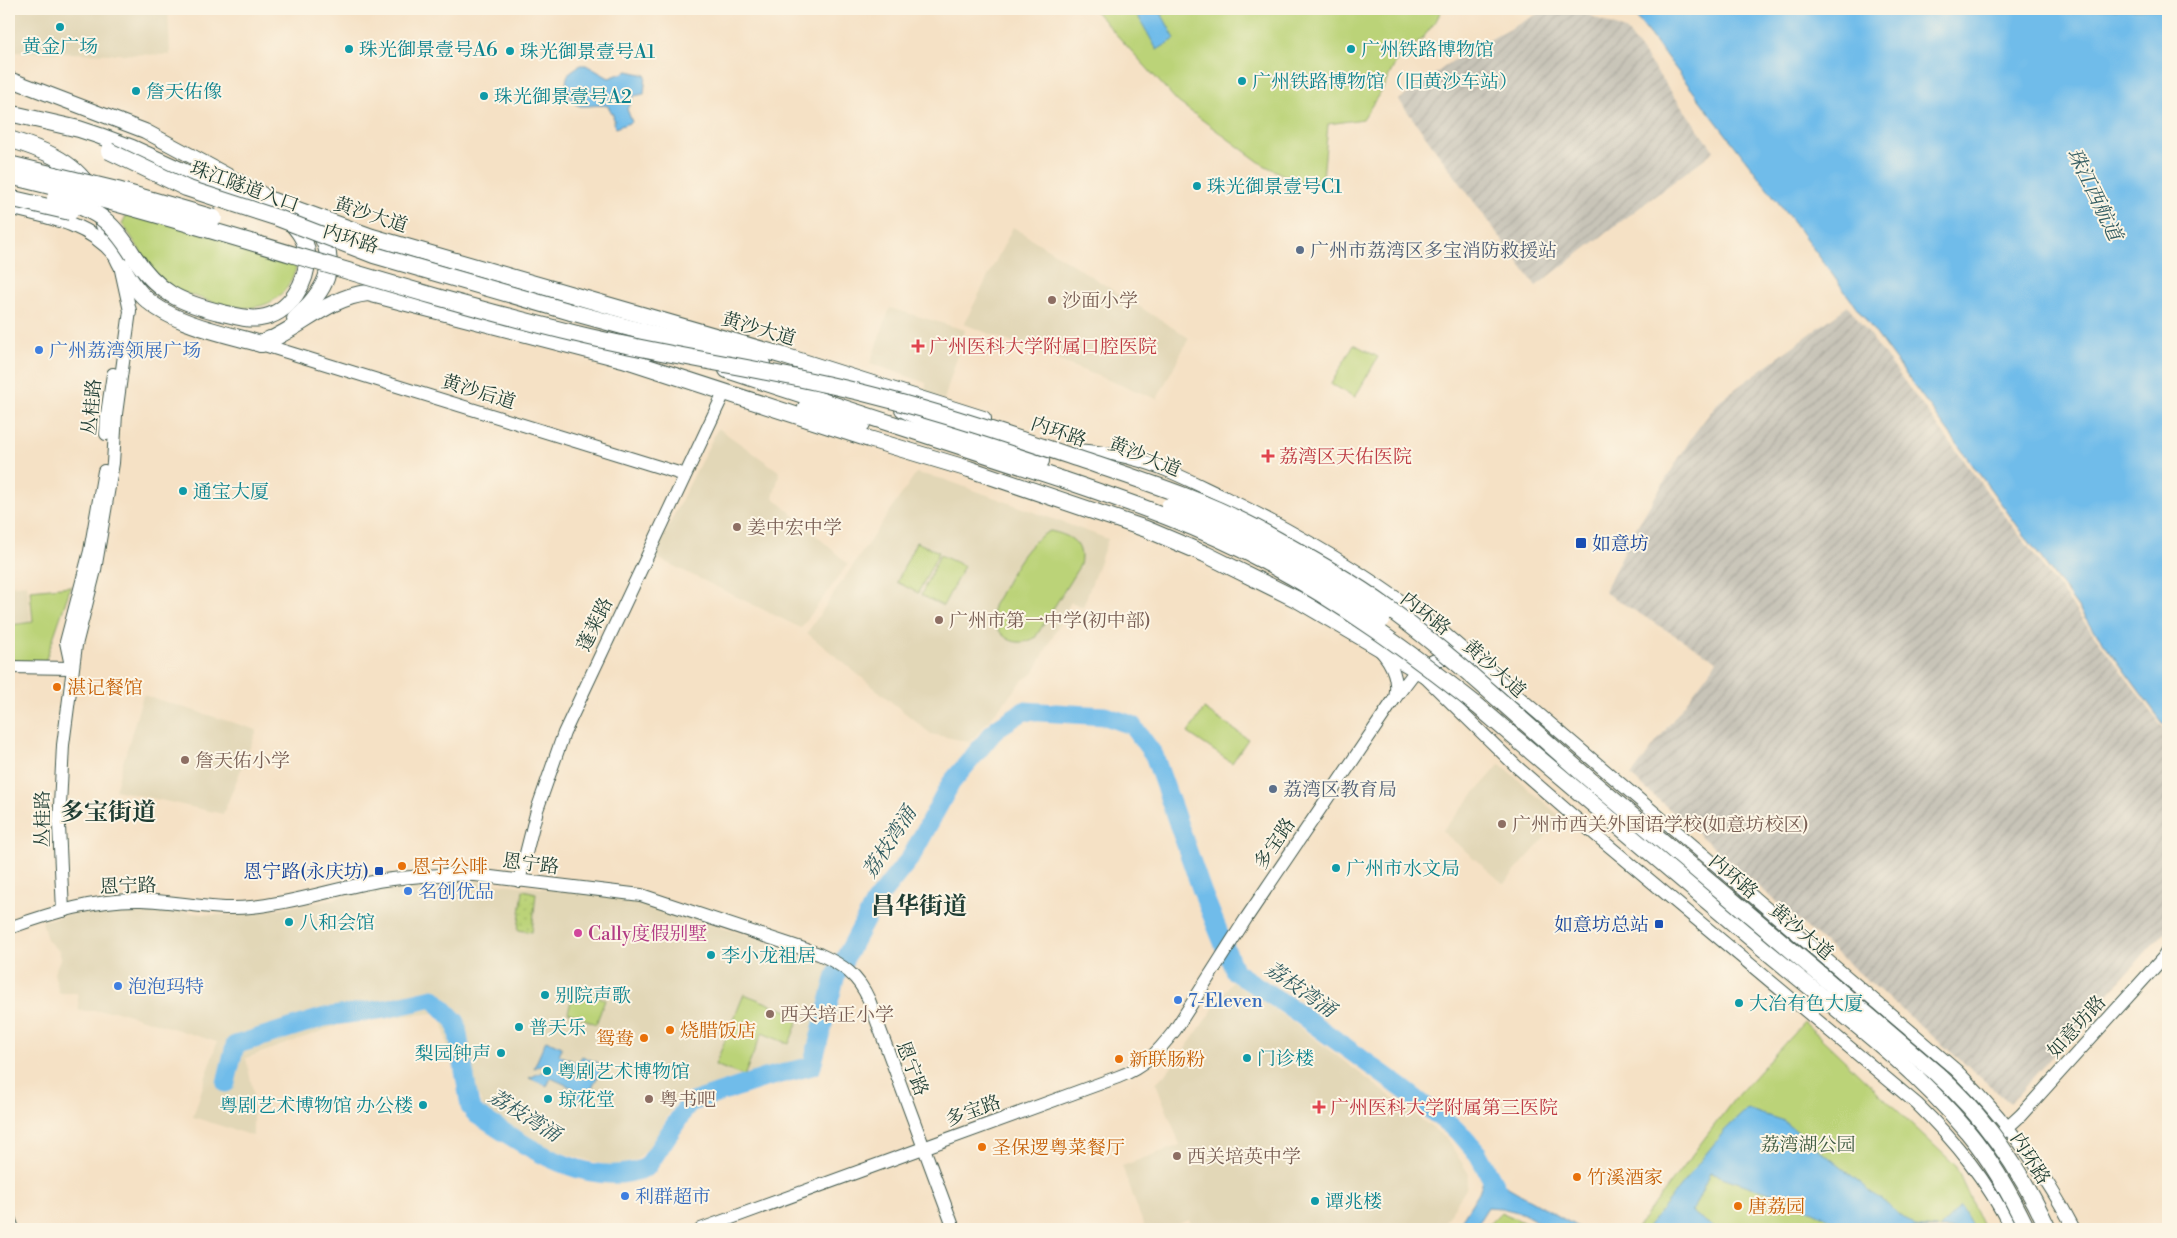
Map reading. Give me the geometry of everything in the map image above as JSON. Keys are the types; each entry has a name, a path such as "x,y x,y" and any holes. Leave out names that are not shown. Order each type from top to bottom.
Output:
{"highway":[{"path":"9,114 93,134 132,148 213,184 273,201 316,227 327,242 330,258 327,278 314,300 284,330 261,344"},
{"name":"珠江隧道入口","path":"9,123 65,137 109,151 186,188 278,218 374,255 570,318"},
{"path":"9,139 54,157 78,174 92,194 126,257 141,293 160,309 193,323 261,344 292,329 342,299 368,293 592,350 969,469 1146,529 1205,554 1300,601 1417,669 1477,711 1928,1093 1964,1130 1981,1152 2026,1229"},
{"name":"内环路","path":"9,164 92,184 570,318 968,449 1066,475 1170,518 1263,560 1354,614 1479,707 1826,1000 1920,1083 1967,1132 2001,1180 2026,1229"},
{"name":"内环路","path":"9,176 198,225 567,332 665,354 829,384 898,401 989,428 1157,485 1215,508 1262,532 1370,596 1438,647 1548,744 1959,1093 2002,1146 2049,1229"},
{"path":"9,186 57,198 95,212 119,232 126,257"},
{"path":"9,198 64,210 92,219 110,230 126,257 173,296 194,305 239,317 260,318 276,314 289,304 300,286 306,271 307,252 301,234 273,201"},
{"path":"57,198 209,217"},
{"name":"黄沙大道","path":"273,201 372,237 784,356 1077,450 1199,500 1258,528 1330,569"},
{"path":"368,293 367,275 373,260 379,255 391,251 413,249"},
{"path":"570,318 766,365 903,409 970,428 1105,473 1199,500"},
{"path":"698,331 766,365"},
{"path":"666,372 761,393 880,428 968,449"},
{"path":"903,409 932,423 1066,475 1191,514 1299,566 1415,643 1482,696 1548,744"},
{"path":"1300,601 1309,602 1323,597 1331,583 1330,569"},
{"name":"黄沙大道","path":"1455,659 1569,761 1933,1068 2003,1132 2049,1229"},
{"path":"2026,1186 2054,1229"}],"main road":[{"name":"黄沙大道","path":"9,79 145,131 273,201"},
{"path":"9,207 55,218 79,228 126,257"},
{"name":"黄沙大道","path":"1330,569 1382,602 1455,659"}],"street":[{"name":"丛桂路","path":"63,911 60,790 63,745 76,645 99,549 113,464 116,414 130,311 126,257"},
{"name":"丛桂路","path":"72,668 66,642 94,533 106,459 107,414 122,310 126,257"},
{"name":"黄沙后道","path":"261,344 685,475"},
{"name":"蓬莱路","path":"520,881 537,810 564,733 724,393"},
{"path":"1077,450 1132,458 1188,480 1265,518 1316,546 1403,602 1497,676 1926,1044 1974,1088 2003,1132 2047,1180 2074,1229"},
{"path":"85,569 99,549"},
{"path":"1376,646 1391,665 1397,689 1395,698"},
{"path":"1455,659 1437,659 1417,669 1517,767 1722,942 1917,1104 1939,1125 1979,1174 2011,1229"},
{"path":"9,667 72,668"},
{"name":"多宝路","path":"701,1229 1138,1069 1148,1062 1166,1042 1395,698 1417,669"},
{"name":"恩宁路","path":"9,928 63,911 120,901 170,902 218,909 250,908 281,904 384,880 420,876 475,875 641,894 786,942 841,966 860,981 954,1229"},
{"path":"1722,942 1734,928"},
{"name":"如意坊路","path":"1981,1152 2003,1132 2157,965 2168,950"},
{"path":"9,1218 12,1229"}],"shaded area":[{"path":"9,9 168,9 170,55 9,52"},
{"path":"1547,9 1575,9 1627,31 1714,151 1536,286 1399,100 1461,55"},
{"name":"沙面小学","path":"1013,227 1189,338 1157,399 964,324"},
{"path":"1848,306 2168,734 2168,930 2152,945 2010,1103 1631,776 1717,661 1604,592 1636,528 1693,435 1720,400"},
{"name":"广州医科大学附属口腔医院","path":"890,308 965,330 944,400 925,393 926,383 870,363"},
{"name":"姜中宏中学","path":"718,428 780,472 773,497 848,564 801,628 653,556"},
{"name":"广州市第一中学(初中部)","path":"916,473 943,479 1108,539 1083,607 1071,602 1033,674 1024,679 970,742 931,734 807,633"},
{"path":"27,584 31,621 9,623 9,586"},
{"name":"詹天佑小学","path":"143,695 257,730 223,814 115,790"},
{"name":"广州市西关外国语学校(如意坊校区)","path":"1500,764 1562,818 1504,884 1442,831"},
{"path":"439,877 613,896 650,904 718,927 752,936 833,965 808,1062 719,1089 679,1093 654,1142 636,1160 613,1167 552,1150 484,1109 473,1082 469,1044 448,1049 442,1019 436,1013 395,1017 339,1025 246,1058 253,1091 253,1136 193,1117 217,1042 117,1011 79,1011 77,993 59,993 54,973 61,957 59,951 47,940 42,921 79,912 133,907 214,915 241,914 327,901 384,884"},
{"name":"广州医科大学附属第三医院","path":"1232,982 1284,1016 1447,1139 1469,1174 1466,1189 1440,1229 1194,1229 1190,1220 1164,1229 1145,1229 1122,1166 1180,1145 1156,1083 1175,1063"}],"green space":[{"path":"1093,9 1442,9 1436,21 1422,39 1397,60 1383,88 1363,119 1328,124 1323,178 1299,183 1262,164 1178,102"},
{"path":"128,211 298,262 283,292 273,301 261,306 233,307 186,294 165,283 147,262 122,224"},
{"path":"1354,344 1378,357 1355,397 1331,384"},
{"path":"1050,531 1069,537 1078,545 1081,557 1080,565 1035,638 1023,642 1010,640 996,626 993,606 1024,554 1040,537"},
{"path":"916,542 939,552 918,593 897,582"},
{"path":"940,555 964,566 943,606 921,595"},
{"path":"71,586 44,665 9,664 9,625 33,622 30,590"},
{"path":"1204,709 1248,739 1232,763 1188,733"},
{"path":"523,890 536,893 532,932 518,930"},
{"path":"574,991 595,994 605,1000 596,1024 568,1012"},
{"path":"744,994 800,1016 789,1044 762,1033 744,1076 715,1065"},
{"name":"荔湾湖公园","path":"1804,1022 1955,1165 1984,1229 1636,1229 1735,1098"},
{"path":"1501,1212 1538,1229 1484,1229"}],"water":[{"path":"1134,9 1159,9 1175,39 1157,50"},
{"name":"珠江西航道","path":"1630,9 2168,9 2168,730 1804,236"},
{"path":"580,65 586,65 609,78 628,71 646,75 644,94 634,96 627,109 632,122 615,128 613,115 608,106 580,106 573,102 568,93 566,83 570,72"},
{"path":"546,1040 562,1047 559,1055 578,1063 582,1056 603,1065 585,1103 574,1098 577,1090 551,1078 547,1086 529,1078 551,1068 549,1063 534,1068"},
{"path":"1747,1109 1784,1121 1915,1227 1937,1229 1852,1229 1787,1199 1710,1173 1692,1212 1716,1229 1646,1229 1725,1130"},
{"path":"1499,1177 1501,1183 1581,1229 1551,1229 1522,1213 1488,1207 1474,1229 1456,1229 1479,1192 1483,1181"},
{"path":"1961,1206 1974,1229 1939,1229"}],"waterway":[{"name":"荔枝湾涌","path":"226,1083 235,1045 325,1017 385,1009 433,998 456,1022 470,1107 477,1115 536,1151 580,1170 603,1174 625,1173 647,1167 689,1103 765,1078 812,1066 836,975 875,902 911,857 951,783 997,728 1024,711 1105,716 1132,725 1154,755 1202,891 1235,972 1294,1010 1402,1088 1460,1133 1478,1154 1497,1189"}],"place":[{"name":"黄金广场","path":"60,27"},
{"name":"珠光御景壹号A6","path":"349,49"},
{"name":"广州铁路博物馆","path":"1351,49"},
{"name":"珠光御景壹号A1","path":"510,51"},
{"name":"广州铁路博物馆（旧黄沙车站）","path":"1242,81"},
{"name":"詹天佑像","path":"136,91"},
{"name":"珠光御景壹号A2","path":"484,96"},
{"name":"珠光御景壹号C1","path":"1197,186"},
{"name":"广州市荔湾区多宝消防救援站","path":"1300,250"},
{"name":"沙面小学","path":"1052,300"},
{"name":"广州医科大学附属口腔医院","path":"918,346"},
{"name":"广州荔湾领展广场","path":"39,350"},
{"name":"荔湾区天佑医院","path":"1268,456"},
{"name":"通宝大厦","path":"183,491"},
{"name":"姜中宏中学","path":"737,527"},
{"name":"如意坊","path":"1581,543"},
{"name":"广州市第一中学(初中部)","path":"939,620"},
{"name":"湛记餐馆","path":"57,687"},
{"name":"詹天佑小学","path":"185,760"},
{"name":"荔湾区教育局","path":"1273,789"},
{"name":"广州市西关外国语学校(如意坊校区)","path":"1502,824"},
{"name":"恩宁公啡","path":"402,866"},
{"name":"广州市水文局","path":"1336,868"},
{"name":"恩宁路(永庆坊)","path":"379,871"},
{"name":"名创优品","path":"408,891"},
{"name":"八和会馆","path":"289,922"},
{"name":"如意坊总站","path":"1659,924"},
{"name":"Cally度假别墅","path":"578,933"},
{"name":"李小龙祖居","path":"711,955"},
{"name":"泡泡玛特","path":"118,986"},
{"name":"别院声歌","path":"545,995"},
{"name":"7-Eleven","path":"1178,1000"},
{"name":"大冶有色大厦","path":"1739,1003"},
{"name":"西关培正小学","path":"770,1014"},
{"name":"普天乐","path":"519,1027"},
{"name":"烧腊饭店","path":"670,1030"},
{"name":"鸳鸯","path":"644,1038"},
{"name":"梨园钟声","path":"501,1053"},
{"name":"门诊楼","path":"1247,1058"},
{"name":"新联肠粉","path":"1119,1059"},
{"name":"粤剧艺术博物馆","path":"547,1071"},
{"name":"琼花堂","path":"548,1099"},
{"name":"粤书吧","path":"649,1099"},
{"name":"粤剧艺术博物馆 办公楼","path":"423,1105"},
{"name":"广州医科大学附属第三医院","path":"1319,1107"},
{"name":"圣保逻粤菜餐厅","path":"982,1147"},
{"name":"西关培英中学","path":"1177,1156"},
{"name":"竹溪酒家","path":"1577,1177"},
{"name":"利群超市","path":"625,1196"},
{"name":"谭兆楼","path":"1315,1201"},
{"name":"唐荔园","path":"1738,1206"}],"district":[{"name":"多宝街道","path":"108,812"},
{"name":"昌华街道","path":"919,906"}]}
